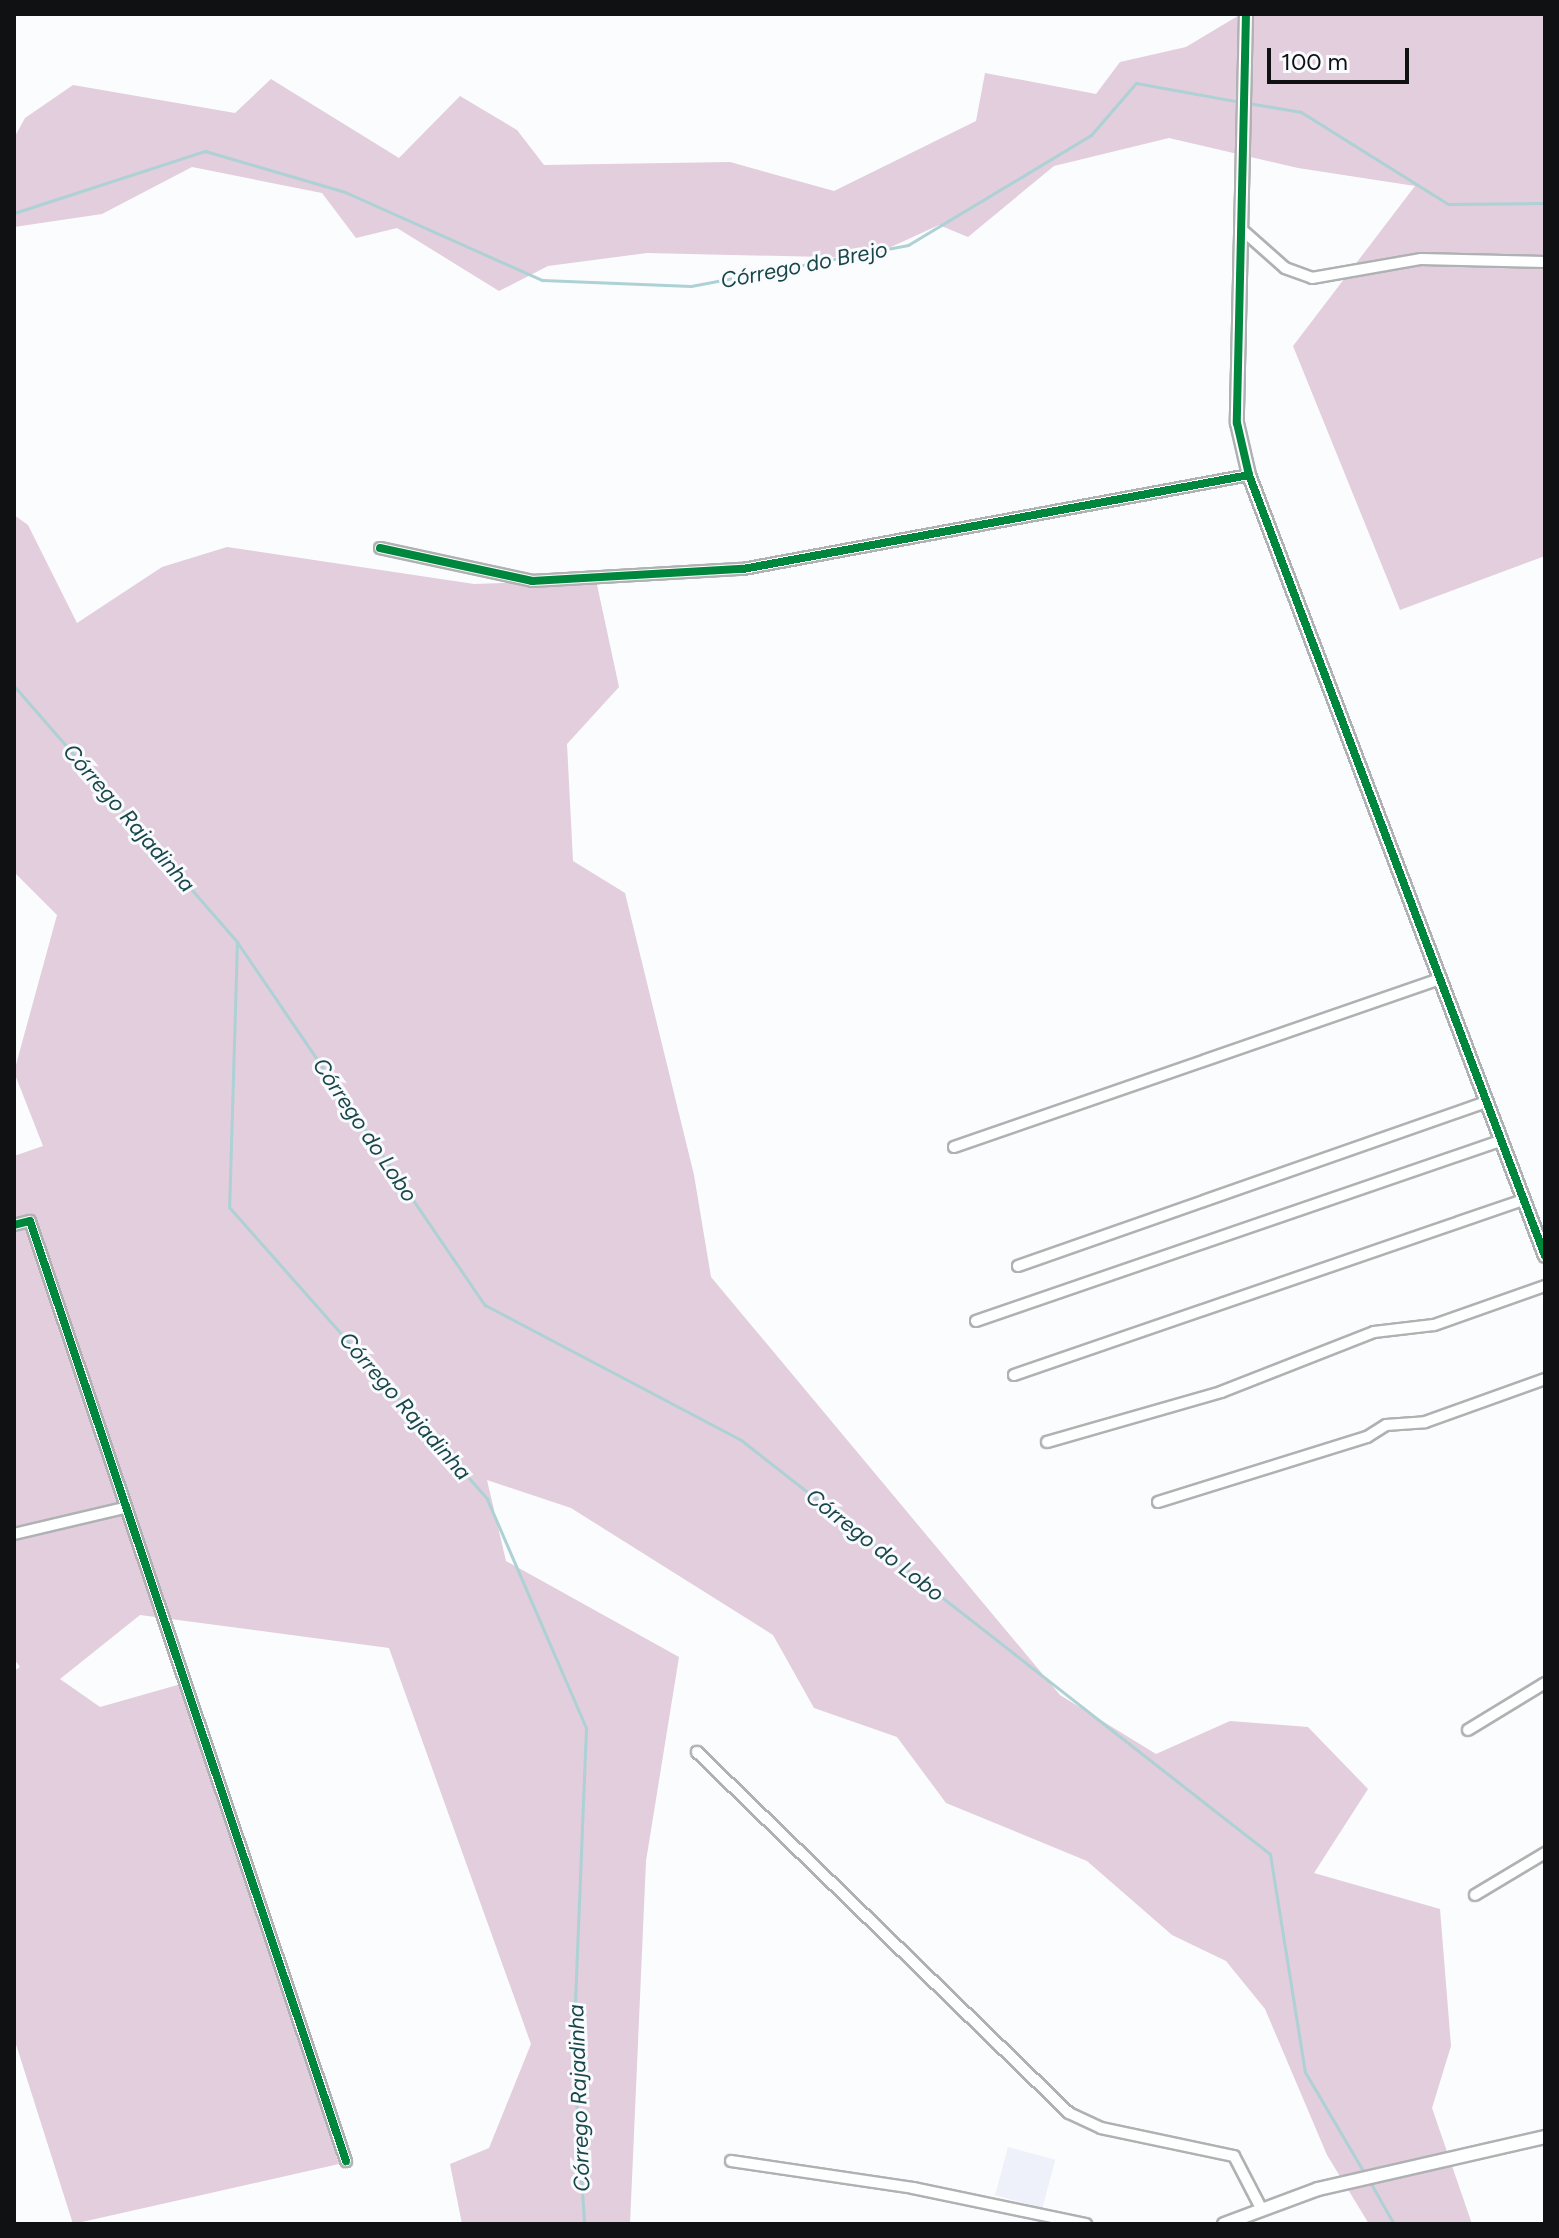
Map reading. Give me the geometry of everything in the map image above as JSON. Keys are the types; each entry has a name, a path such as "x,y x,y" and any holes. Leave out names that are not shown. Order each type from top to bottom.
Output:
{"street":[{"path":"1246,14 1237,423 1249,475 1545,1256"},
{"path":"1240,228 1285,268 1312,278 1421,259 1545,262"},
{"path":"380,548 532,581 743,569 1249,475"},
{"path":"954,1147 1440,979"},
{"path":"1018,1266 1486,1102"},
{"path":"976,1321 1500,1141"},
{"path":"1014,1375 1523,1200"},
{"path":"14,1225 30,1221 346,2161"},
{"path":"1047,1442 1221,1392 1374,1332 1434,1325 1545,1286"},
{"path":"1158,1502 1367,1437 1386,1425 1425,1422 1545,1379"},
{"path":"14,1534 124,1508"},
{"path":"1468,1730 1545,1683"},
{"path":"697,1752 1069,2113 1101,2128 1234,2156 1261,2208"},
{"path":"1475,1895 1545,1853"},
{"path":"1224,2224 1318,2189 1545,2137"},
{"path":"731,2161 913,2188 1086,2224"}],"shaded area":[{"path":"1241,14 1545,14 1545,556 1400,610 1293,346 1415,186 1298,168 1169,138 1054,166 968,237 939,225 867,258 647,253 548,266 499,291 397,228 356,238 322,193 192,167 102,214 14,227 14,138 25,118 73,85 235,113 271,79 399,158 460,96 517,130 544,165 730,162 834,191 976,121 985,73 1096,94 1120,62 1186,47"},
{"path":"14,515 28,525 77,623 162,567 227,547 474,584 596,580 619,687 567,744 573,861 625,893 694,1175 711,1277 1060,1695 1156,1754 1230,1721 1308,1727 1368,1789 1314,1873 1440,1909 1451,2046 1432,2108 1472,2224 1369,2224 1327,2155 1265,2009 1226,1961 1172,1935 1087,1861 946,1803 897,1737 814,1708 773,1635 571,1508 487,1480 506,1561 679,1657 646,1861 630,2224 462,2224 450,2164 489,2148 531,2044 389,1648 140,1615 60,1679 100,1707 181,1684 339,2164 73,2224 14,2038 14,1671 20,1667 14,1659 14,1156 43,1146 14,1072 57,915 14,872"},
{"path":"1008,2147 1055,2160 1042,2208 995,2195"}],"waterway":[{"name":"Córrego do Brejo","path":"14,213 205,151 345,192 542,280 691,286 908,245 1091,135 1136,83 1241,102"},
{"name":"Córrego do Brejo","path":"1248,103 1301,112 1448,204 1545,203"},
{"name":"Córrego Rajadinha","path":"14,686 237,942 229,1207 487,1499 586,1728 573,2052 584,2224"},
{"name":"Córrego do Lobo","path":"237,942 485,1305 741,1440 1270,1854 1305,2072 1366,2176"},
{"name":"Córrego do Lobo","path":"1370,2182 1394,2224"}],"cycle path":[{"path":"1246,14 1237,423 1249,475 1545,1256"},
{"path":"380,548 532,581 743,569 1249,475"},
{"path":"14,1225 30,1221 346,2161"}]}
